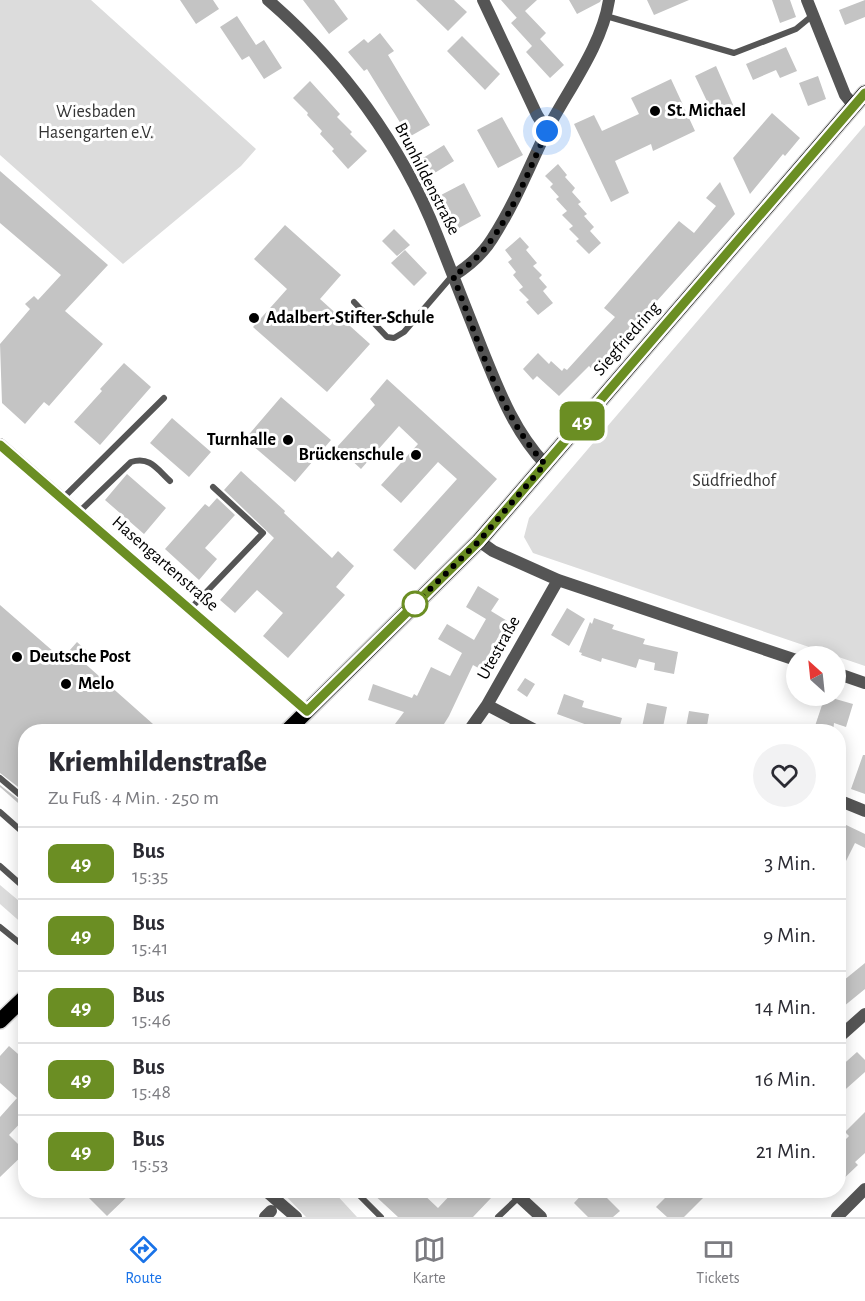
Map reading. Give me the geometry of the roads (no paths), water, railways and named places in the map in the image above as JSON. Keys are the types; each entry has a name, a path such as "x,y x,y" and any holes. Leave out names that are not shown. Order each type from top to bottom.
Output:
{"main road":[{"name":"Siegfriedring","path":"294,724 479,541 865,93"},
{"path":"0,1022 18,1004"}],"street":[{"name":"Brunhildenstraße","path":"268,0 301,29 328,59 375,118 394,147 436,232 505,405 529,448 545,464"},
{"path":"483,0 537,115 547,131"},
{"path":"453,276 474,262 492,240 596,41 606,16 609,0"},
{"path":"807,0 845,95 854,106"},
{"name":"Hasengartenstraße","path":"0,444 307,711"},
{"path":"479,541 493,551 558,580 786,657"},
{"name":"Utestraße","path":"474,724 487,705 558,580"},
{"path":"846,676 865,683"},
{"path":"487,705 524,724"},
{"path":"846,804 865,812"},
{"path":"846,1031 865,1014"},
{"path":"837,1217 865,1189"},
{"path":"274,1198 296,1217"},
{"path":"521,1198 542,1217"}],"lane":[{"path":"606,16 735,53 796,29 813,15"},
{"path":"354,302 387,337 394,338 404,332 453,276"},
{"path":"62,498 164,398"},
{"path":"78,512 131,462 140,459 149,462 170,481"},
{"path":"190,609 263,533 213,487"},
{"path":"0,778 18,793"},
{"path":"0,812 18,828"},
{"path":"0,866 18,882"},
{"path":"0,927 18,942"},
{"path":"362,1198 381,1217"},
{"path":"498,1217 513,1198"}],"place":[{"name":"St. Michael","path":"655,111"},
{"name":"Adalbert-Stifter-Schule","path":"254,318"},
{"name":"Turnhalle","path":"288,440"},
{"name":"Brückenschule","path":"416,455"},
{"name":"Deutsche Post","path":"17,657"},
{"name":"Melo","path":"66,684"}],"park label":[{"name":"Wiesbaden Hasengarten e.V.","path":"96,122"},
{"name":"Südfriedhof","path":"734,481"}]}
